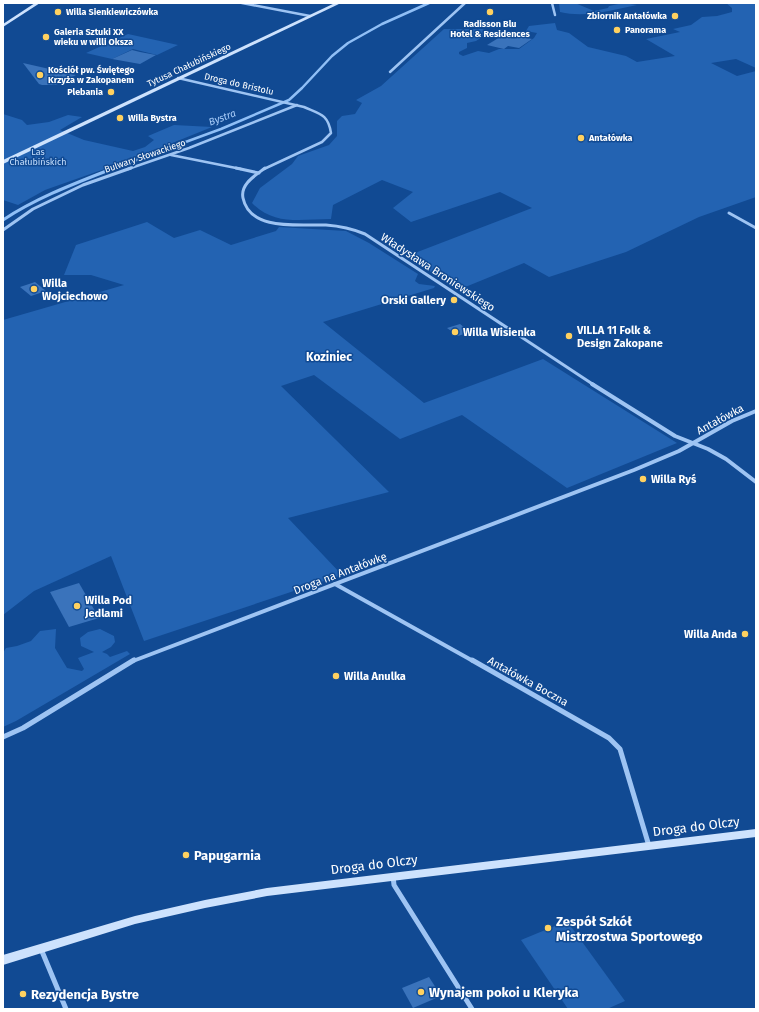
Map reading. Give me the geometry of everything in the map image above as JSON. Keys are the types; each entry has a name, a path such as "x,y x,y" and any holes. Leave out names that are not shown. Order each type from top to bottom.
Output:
{"street":[{"path":"3,26 38,3"},
{"path":"242,3 310,16"},
{"name":"Tytusa Chałubińskiego","path":"3,162 339,3"},
{"path":"390,72 465,3"},
{"path":"552,3 555,15"},
{"name":"Droga do Bristolu","path":"178,78 297,105"},
{"name":"Bulwary Słowackiego","path":"3,230 33,209 83,185 169,155 265,119 297,105"},
{"name":"Władysława Broniewskiego","path":"297,105 316,111 327,118 331,125 331,133 320,143 278,161 259,173 247,183 241,194 245,206 256,215 276,223 340,226 365,234 601,390 670,432 692,444 708,449 726,459 756,482"},
{"path":"169,155 259,173"},
{"path":"729,213 756,228"},
{"name":"Antałówka","path":"692,444 732,421 756,411"},
{"name":"Droga na Antałówkę","path":"3,737 30,724 137,658 634,470 692,444"},
{"name":"Antałówka Boczna","path":"335,584 532,693 609,738 620,749 648,846"},
{"name":"Droga do Olczy","path":"3,960 120,924 218,901 274,891 756,833"},
{"path":"392,876 394,885 472,1009"},
{"path":"41,948 66,1009"}],"green space":[{"path":"559,3 575,3 594,11 623,3 637,5 599,13 570,14 560,12"},
{"path":"726,3 756,3 756,68 736,59 711,63 737,76 756,71 756,197 699,217 626,252 549,277 524,263 458,290 407,256 532,208 500,192 411,222 393,208 413,192 382,180 333,205 331,219 289,220 279,218 261,210 252,203 260,188 292,164 298,156 329,145 337,136 337,121 342,116 355,114 362,103 356,100 381,86 444,29 482,29 491,31 476,41 467,43 467,48 459,52 459,54 463,56 478,51 489,53 499,49 519,49 534,38 537,33 526,31 529,26 555,23 557,30 569,33 588,47 626,56 637,62 675,56 646,39 680,32 673,29 691,25 702,17 717,16 732,12 732,8"},
{"path":"128,34 178,45 157,55 133,49 112,59 86,53"},
{"name":"Las Chałubińskich","path":"3,114 22,120 27,125 49,122 68,115 82,117 60,130 84,140 133,151 145,147 154,140 148,136 174,125 212,127 133,159 45,190 18,205 3,200"},
{"path":"147,222 174,238 200,230 231,245 276,231 279,227 346,231 369,243 418,274 415,281 419,284 435,286 434,288 323,322 424,403 543,359 677,443 567,488 462,415 400,439 314,375 281,386 389,492 288,518 342,575 144,641 111,556 34,591 3,615 3,320 124,285 91,275 64,275 76,245"},
{"path":"56,629 55,648 67,668 82,671 84,669 78,658 94,652 81,646 80,638 88,632 100,629 114,636 115,642 111,647 102,652 110,657 127,651 130,654 16,721 3,727 3,653 6,648 31,641 40,631"},
{"path":"567,921 625,1001 607,1009 568,1009 521,940"}],"building":[{"path":"505,34 532,39 519,48 508,46 504,49 487,45"},
{"path":"132,50 156,55 140,64 112,59"},
{"name":"Kościół pw. Świętego Krzyża w Zakopanem","path":"23,63 76,75 56,85 42,85 39,84"},
{"path":"35,282 46,291 31,296 20,287"},
{"path":"460,324 470,332 458,336 447,328"},
{"name":"Willa Pod Jedlami","path":"79,583 99,618 69,627 50,592"},
{"name":"Wynajem pokoi u Kleryka","path":"429,977 441,996 413,1008 402,988"}],"waterway":[{"name":"Bystra","path":"112,169 221,129 289,100 332,56 348,43 382,24 429,3"},
{"name":"Bystra","path":"3,220 43,197 114,168"}],"place":[{"name":"Willa Sienkiewiczówka","path":"58,12"},
{"name":"Radisson Blu Hotel & Residences","path":"490,12"},
{"name":"Zbiornik Antałówka","path":"675,16"},
{"name":"Panorama","path":"617,30"},
{"name":"Galeria Sztuki XX wieku w willi Oksza","path":"46,37"},
{"name":"Kościół pw. Świętego Krzyża w Zakopanem","path":"40,75"},
{"name":"Plebania","path":"111,92"},
{"name":"Willa Bystra","path":"120,118"},
{"name":"Antałówka","path":"581,138"},
{"name":"Willa Wojciechowo","path":"34,289"},
{"name":"Orski Gallery","path":"454,300"},
{"name":"Willa Wisienka","path":"455,332"},
{"name":"VILLA 11 Folk & Design Zakopane","path":"569,336"},
{"name":"Willa Ryś","path":"643,479"},
{"name":"Willa Pod Jedlami","path":"77,606"},
{"name":"Willa Anda","path":"745,634"},
{"name":"Willa Anulka","path":"336,676"},
{"name":"Papugarnia","path":"186,855"},
{"name":"Zespół Szkół Mistrzostwa Sportowego","path":"548,928"},
{"name":"Wynajem pokoi u Kleryka","path":"421,992"},
{"name":"Rezydencja Bystre","path":"23,994"}],"district":[{"name":"Koziniec","path":"329,357"}]}
